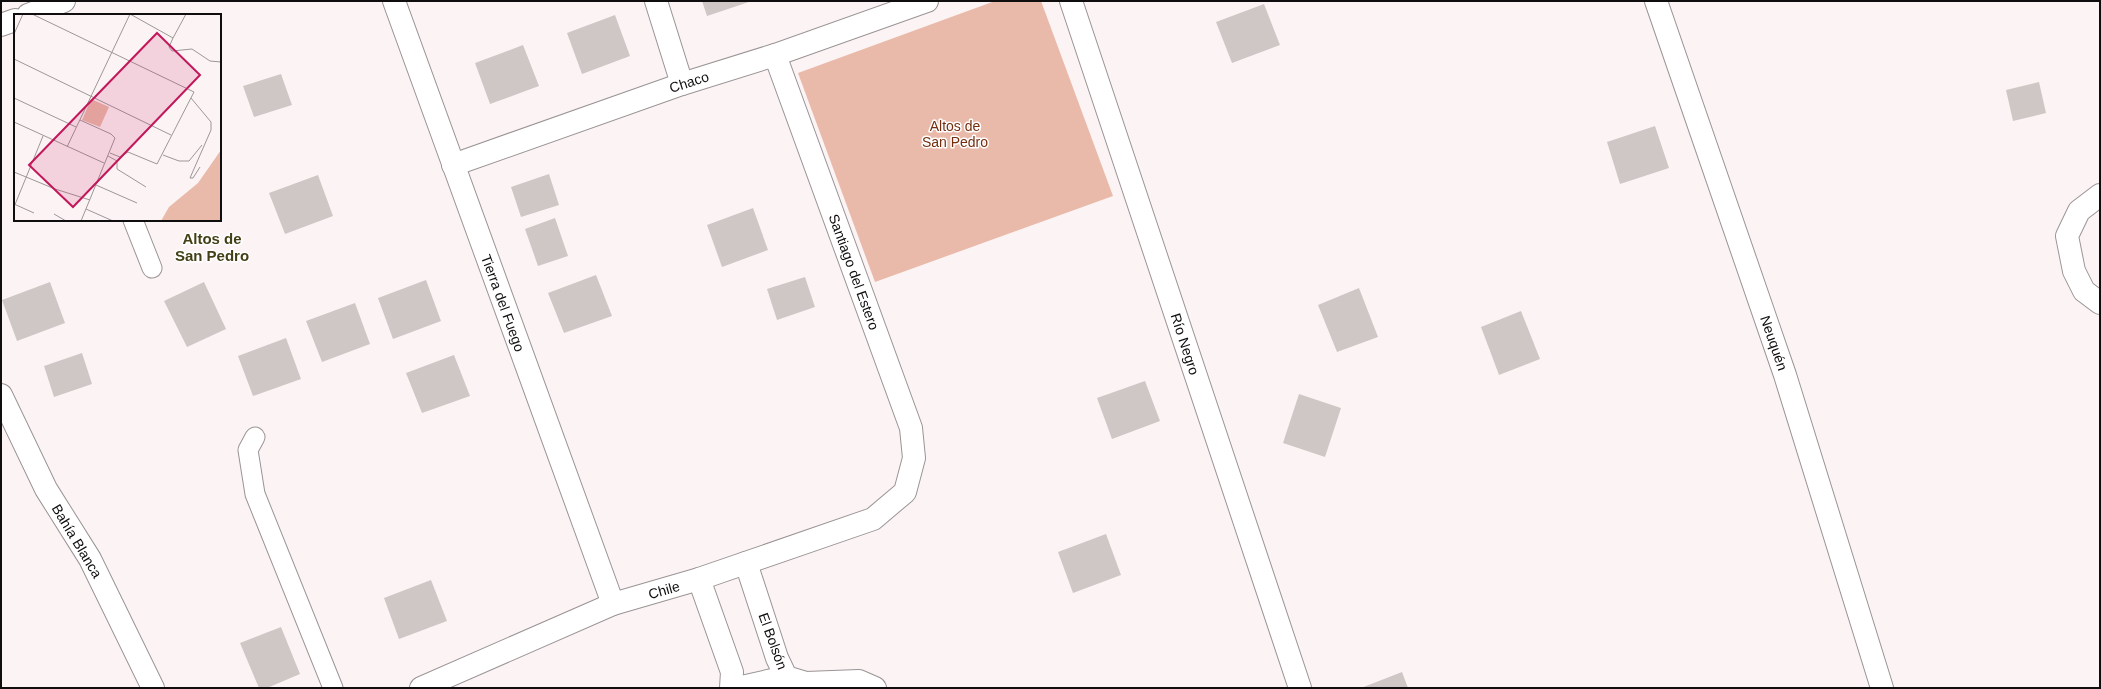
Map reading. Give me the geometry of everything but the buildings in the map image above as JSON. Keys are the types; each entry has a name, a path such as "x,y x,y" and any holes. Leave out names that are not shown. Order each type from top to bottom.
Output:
{"street":[{"name":"Tierra del Fuego","path":"394,1 613,604"},
{"path":"656,1 682,84"},
{"name":"Chaco","path":"453,165 682,84 775,55 927,1"},
{"name":"Río Negro","path":"1071,1 1300,688"},
{"name":"Neuquén","path":"1656,1 1785,375 1882,688"},
{"path":"32,14 55,8"},
{"path":"1,25 14,20"},
{"name":"Santiago del Estero","path":"775,55 911,428 914,458 905,492"},
{"path":"2100,195 2079,211 2067,236 2074,271 2080,285 2084,291 2100,303"},
{"name":"Bahía Blanca","path":"1,395 46,489 90,559 153,688"},
{"name":"Chile","path":"421,688 613,604 699,579 873,519 905,492"},
{"name":"El Bolsón","path":"746,563 777,658 786,677 806,683 859,681 875,688"},
{"path":"699,579 732,672 731,688"},
{"path":"736,688 786,677"}],"lane":[{"path":"133,221 152,268"},
{"path":"255,437 248,450 256,494 333,688"}],"green space":[{"name":"Altos de San Pedro","path":"995,1 1041,1 1113,196 875,282 798,73"}],"district":[{"name":"Altos de San Pedro","path":"212,248"}]}
